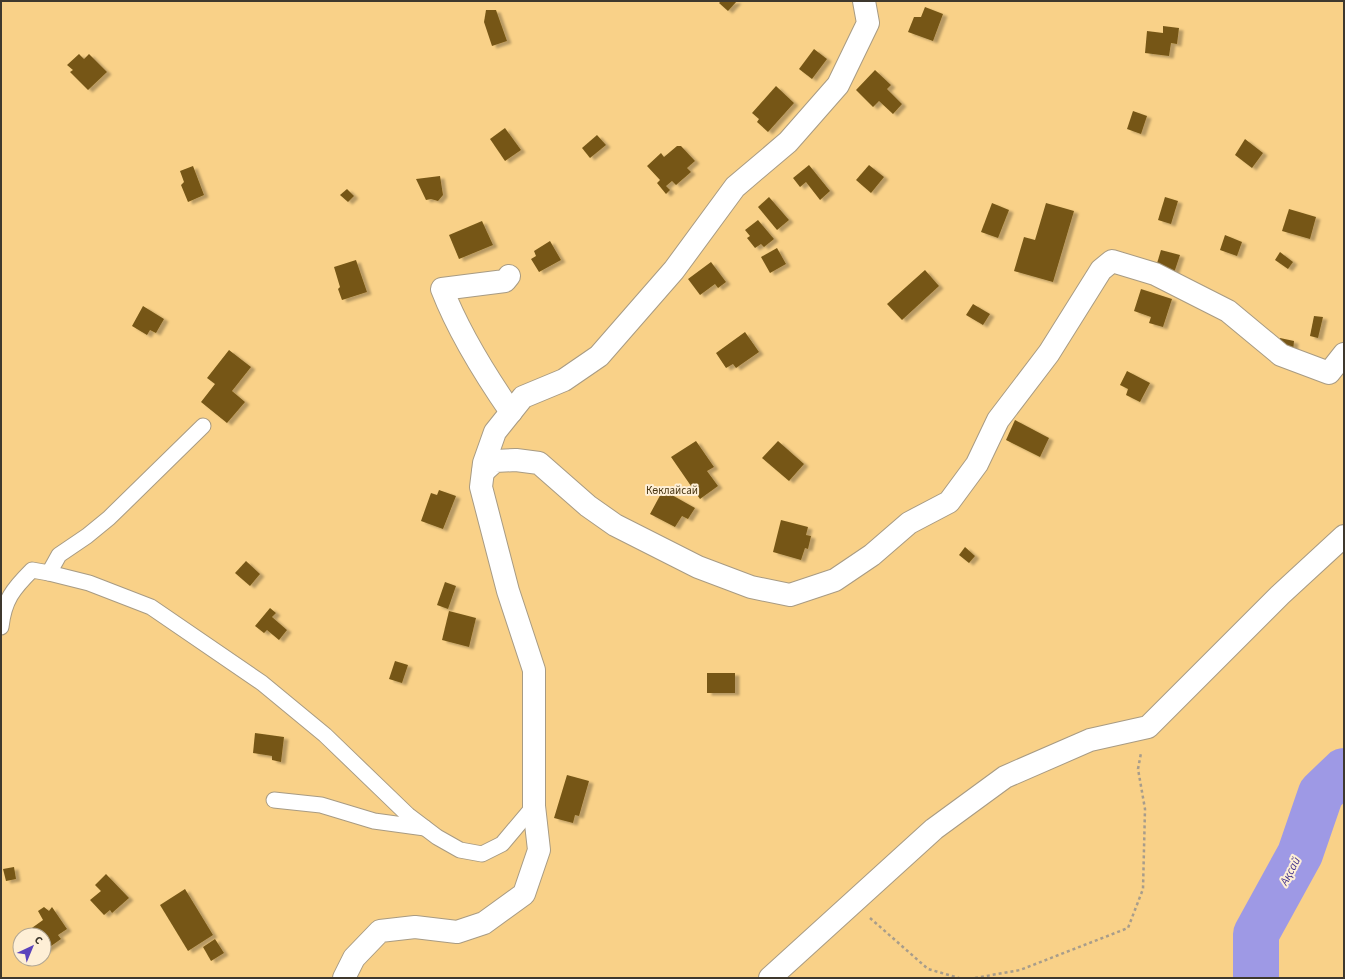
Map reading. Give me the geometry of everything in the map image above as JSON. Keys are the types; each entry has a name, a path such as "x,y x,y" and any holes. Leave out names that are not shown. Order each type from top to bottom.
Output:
{"street":[{"path":"344,978 354,958 380,931 415,927 457,932 484,923 524,894 539,850 534,806 534,670 508,591 480,488 483,472 495,432 523,397 564,380 599,356 674,270 735,187 788,142 833,91 838,85 868,23 864,1"},
{"path":"483,472 495,461 516,460 539,464 588,506 616,525 698,567 751,587 790,595 835,580 872,555 910,523 949,502 977,464 998,420 1048,353 1101,270 1112,261 1155,274 1228,311 1281,356 1329,374 1344,354"},
{"path":"509,276 505,281 442,289 453,318 488,378 511,412"},
{"path":"770,978 934,829 1005,777 1090,740 1148,727 1280,595 1344,536"}],"lane":[{"path":"49,573 60,555 109,518 202,426"},
{"path":"1,628 2,614 14,588 32,570 90,583 151,606 262,683 325,735 408,815 437,837 460,850 482,854 502,844 534,806"},
{"path":"274,800 321,805 374,821 426,828"}],"path":[{"path":"975,978 1020,970 1128,928 1143,889 1145,809 1138,769 1148,727"},
{"path":"853,904 928,969 959,978"}],"green space":[{"name":"Көклайсай","path":"1,1 1344,1 1344,978 1,978"}],"building":[{"path":"721,1 737,1 728,11 719,3"},
{"path":"925,7 943,14 933,41 908,32 914,17 921,17"},
{"path":"486,10 496,10 507,41 492,46 484,22"},
{"path":"1163,26 1179,28 1177,44 1171,43 1169,56 1145,53 1147,31 1163,33"},
{"path":"814,49 827,59 812,79 799,69"},
{"path":"79,54 84,59 89,54 107,72 88,90 70,72 73,70 67,65"},
{"path":"875,70 891,85 887,89 902,104 893,114 879,101 873,107 856,90"},
{"path":"776,86 794,103 768,132 757,122 759,119 752,113"},
{"path":"1133,111 1147,116 1141,134 1127,129"},
{"path":"505,128 521,150 505,161 490,139"},
{"path":"597,135 606,145 590,158 582,148"},
{"path":"1245,139 1263,153 1252,168 1235,155"},
{"path":"677,146 681,146 695,161 687,168 691,172 676,185 672,181 666,186 670,190 666,194 657,183 660,180 647,166 661,153 664,157"},
{"path":"809,165 830,191 820,200 806,182 800,187 793,178"},
{"path":"869,165 884,177 871,193 856,180"},
{"path":"193,166 204,195 188,202 181,185 184,182 180,171"},
{"path":"440,176 443,195 438,201 431,199 426,200 416,179"},
{"path":"347,189 354,196 348,202 340,195"},
{"path":"769,197 789,220 777,230 758,207"},
{"path":"1165,197 1178,201 1171,224 1158,220"},
{"path":"992,203 1009,210 998,238 981,232"},
{"path":"1046,203 1074,211 1053,282 1014,271 1024,237 1035,240"},
{"path":"1289,209 1316,217 1310,239 1282,231"},
{"path":"758,220 774,239 764,247 761,244 755,248 747,238 750,236 745,230"},
{"path":"482,221 493,245 459,259 449,235"},
{"path":"1225,235 1242,242 1237,256 1220,250"},
{"path":"550,241 561,260 539,272 531,259 536,256 534,251"},
{"path":"777,248 786,264 770,273 761,257"},
{"path":"1161,250 1180,255 1173,276 1155,270"},
{"path":"1280,252 1293,262 1288,269 1275,260"},
{"path":"356,260 367,292 342,300 338,289 340,287 334,267"},
{"path":"711,262 726,282 718,288 715,284 700,295 688,279"},
{"path":"925,270 939,286 902,320 887,304"},
{"path":"1141,289 1172,299 1163,327 1149,323 1151,317 1134,311"},
{"path":"973,304 990,314 983,325 966,315"},
{"path":"143,306 164,319 156,333 150,330 147,335 132,326"},
{"path":"1314,316 1323,317 1318,338 1310,336"},
{"path":"745,332 759,352 736,368 733,364 726,368 716,353"},
{"path":"1280,338 1294,341 1293,351 1278,348"},
{"path":"229,350 251,367 232,391 245,402 227,423 201,402 215,384 207,378"},
{"path":"1127,371 1150,383 1140,402 1126,395 1128,389 1120,385"},
{"path":"1015,420 1049,438 1040,457 1006,440"},
{"path":"696,441 714,467 707,471 718,486 700,499 671,457"},
{"path":"778,441 804,464 789,481 762,458"},
{"path":"439,490 456,496 443,529 421,521 431,493 437,495"},
{"path":"663,490 695,508 688,519 682,516 675,527 650,514"},
{"path":"781,520 808,527 806,535 811,536 808,549 805,548 801,560 773,552"},
{"path":"965,547 975,556 969,563 959,555"},
{"path":"246,561 260,574 250,586 235,573"},
{"path":"445,582 456,586 448,609 437,605"},
{"path":"270,608 276,613 272,617 287,630 279,640 267,630 264,633 255,626"},
{"path":"449,611 476,618 469,647 442,640"},
{"path":"395,661 408,665 402,683 389,679"},
{"path":"707,673 735,673 735,693 707,693"},
{"path":"255,733 284,737 281,762 272,760 272,756 253,753"},
{"path":"567,775 589,781 579,816 575,815 573,823 554,818"},
{"path":"14,867 16,879 6,881 3,869"},
{"path":"106,874 129,898 112,913 110,910 104,915 90,900 101,891 95,885"},
{"path":"185,889 213,935 188,951 160,905"},
{"path":"44,907 49,911 52,907 67,929 58,935 61,939 52,945 52,927 33,927 43,920 38,911"},
{"path":"215,939 224,953 211,961 203,947"}],"waterway":[{"name":"Ақсай","path":"1256,978 1256,934 1300,854 1321,793 1344,771"}]}
